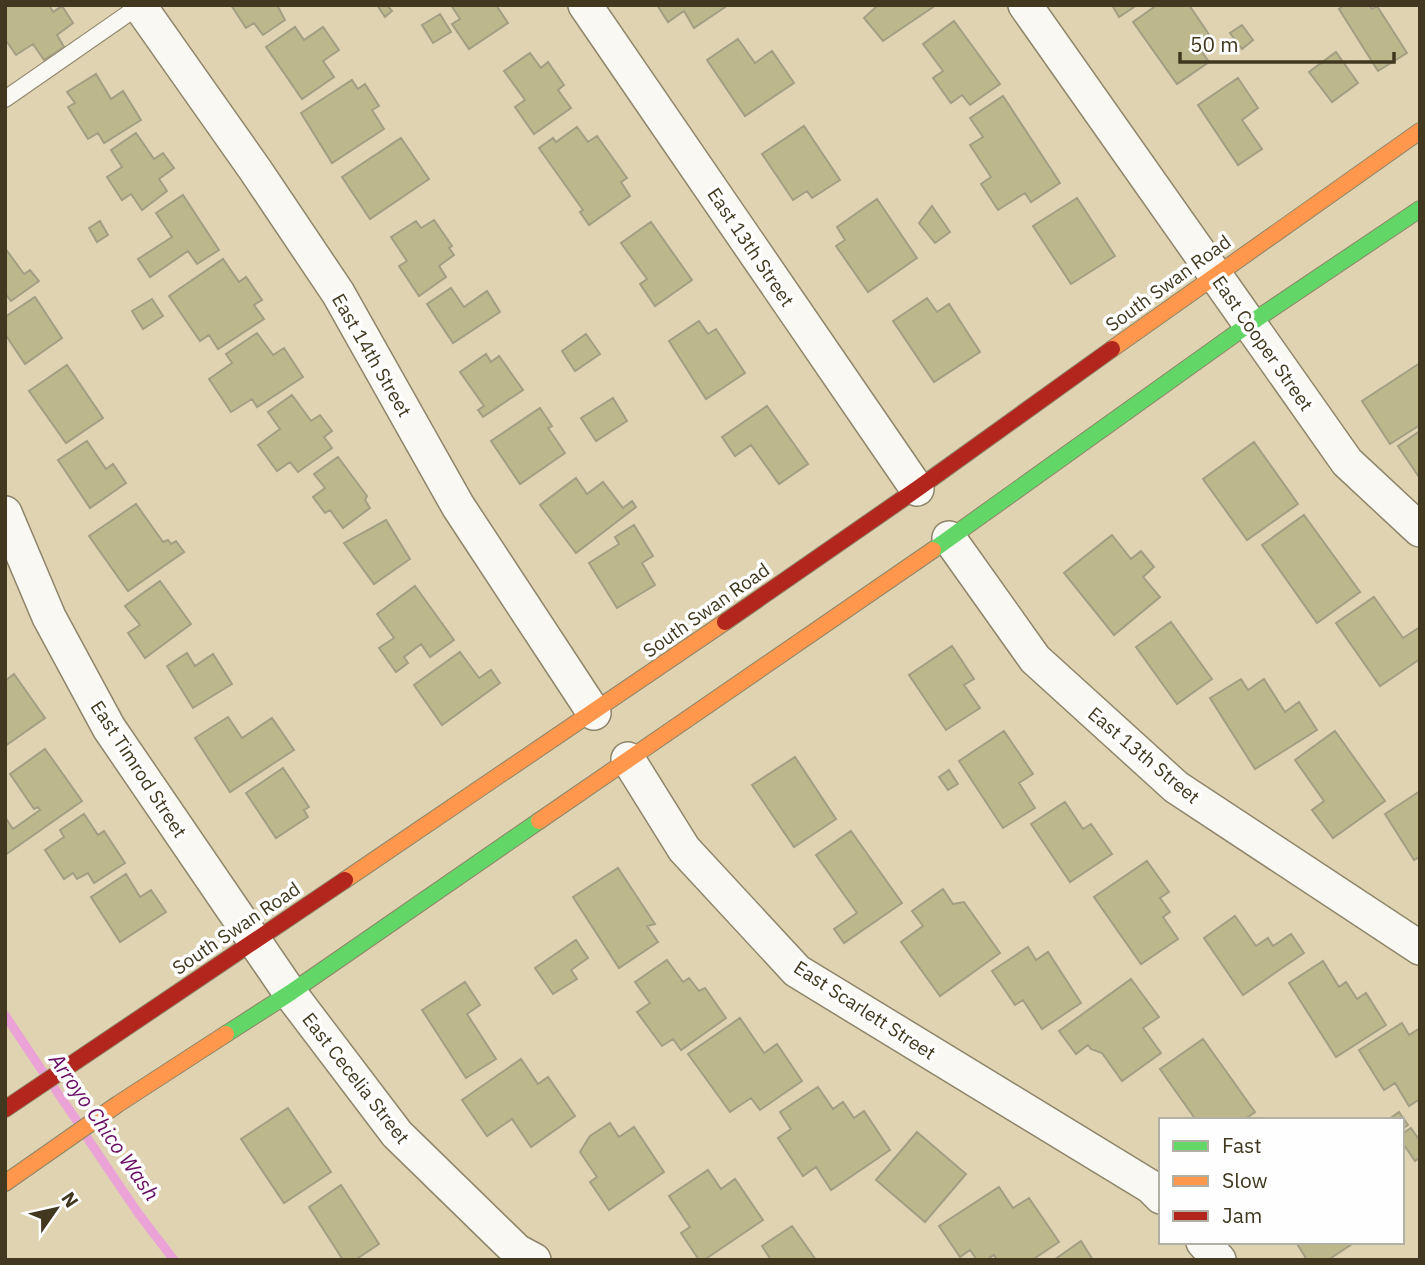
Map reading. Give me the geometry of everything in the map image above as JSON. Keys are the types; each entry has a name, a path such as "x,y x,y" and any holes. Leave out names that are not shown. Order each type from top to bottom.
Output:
{"main road":[{"name":"South Swan Road","path":"5,1109 594,713 917,489 1215,274 1420,131"},
{"path":"5,1183 118,1104 290,993 949,538 1249,324 1420,209"}],"street":[{"name":"East 13th Street","path":"585,5 917,489"},
{"name":"East Cooper Street","path":"1025,5 1347,462 1420,530"},
{"name":"East 14th Street","path":"139,6 256,171 338,293 458,506 594,713"},
{"name":"East Timrod Street","path":"5,513 49,617 109,728 254,940"},
{"name":"East 13th Street","path":"949,538 1035,659 1176,787 1420,948"},
{"name":"East Scarlett Street","path":"628,759 684,849 797,971 1152,1187 1159,1195"},
{"name":"East Cecelia Street","path":"254,940 290,993 397,1134 522,1257"},
{"path":"1205,1244 1219,1260"}],"lane":[{"path":"5,99 139,6"}],"building":[{"path":"5,5 49,5 53,12 62,6 73,23 57,35 64,47 44,60 33,44 16,55 5,39"},
{"path":"231,5 277,5 285,20 263,35 254,23 246,28"},
{"path":"377,5 387,5 392,11 385,17"},
{"path":"451,5 496,5 508,23 469,49 452,24 460,19"},
{"path":"657,5 728,5 694,28 684,11 668,22"},
{"path":"878,5 936,5 883,41 864,18"},
{"path":"1112,5 1137,5 1119,17"},
{"path":"1157,5 1189,5 1210,36 1197,45 1209,62 1177,84 1133,22"},
{"path":"1345,5 1369,5 1372,9 1377,6 1407,53 1378,71 1339,9"},
{"path":"440,14 451,32 433,43 422,25"},
{"path":"954,21 1000,84 970,105 962,95 951,103 933,78 943,71 923,44"},
{"path":"1242,25 1253,40 1242,49 1230,33"},
{"path":"295,27 304,40 323,27 339,50 323,61 334,77 302,99 266,47"},
{"path":"738,39 755,63 772,51 794,83 745,116 707,60"},
{"path":"1336,52 1358,83 1332,102 1309,72"},
{"path":"530,53 541,68 548,62 564,85 558,90 571,108 534,134 515,107 525,100 504,71"},
{"path":"96,74 111,99 123,91 141,120 104,143 98,133 88,139 68,107 75,103 67,92"},
{"path":"1238,78 1258,108 1242,120 1262,149 1238,165 1198,105"},
{"path":"352,80 358,89 365,84 379,106 372,110 384,129 332,163 301,113"},
{"path":"1003,96 1060,183 1031,202 1025,193 998,210 981,184 991,177 970,145 983,137 970,118"},
{"path":"804,126 840,180 812,198 807,191 793,200 762,154"},
{"path":"577,127 588,142 597,136 627,178 621,182 630,196 589,225 580,212 583,210 539,148 553,138 556,142"},
{"path":"136,133 154,159 163,153 174,168 159,179 167,191 142,210 131,194 122,200 107,177 122,167 111,150"},
{"path":"401,138 429,179 370,219 342,177"},
{"path":"183,195 219,250 197,264 188,251 150,277 138,259 172,237 156,213"},
{"path":"1077,198 1115,256 1071,284 1033,226"},
{"path":"877,199 917,258 868,292 836,246 845,240 837,227"},
{"path":"932,206 950,232 935,243 919,223"},
{"path":"434,220 452,246 449,248 454,255 439,266 446,277 419,296 399,266 407,261 391,237 416,221 421,228"},
{"path":"100,221 108,235 97,242 89,228"},
{"path":"651,222 692,280 655,306 640,284 647,279 621,243"},
{"path":"5,248 24,274 30,270 39,281 11,301 5,294"},
{"path":"223,259 239,282 246,277 262,300 254,305 264,319 218,349 209,335 200,341 169,296"},
{"path":"451,288 464,307 487,291 500,312 453,343 427,304"},
{"path":"35,297 62,338 25,364 5,334 5,317"},
{"path":"927,298 937,312 949,304 980,352 934,382 893,321"},
{"path":"152,299 163,316 143,329 132,311"},
{"path":"699,321 708,334 716,329 745,373 706,399 669,341"},
{"path":"257,333 273,355 284,348 303,377 257,407 252,399 231,412 209,379 232,363 226,354"},
{"path":"586,334 600,354 575,371 562,351"},
{"path":"486,354 491,362 499,356 523,390 483,417 478,410 484,406 460,372"},
{"path":"1420,363 1420,425 1390,444 1362,401"},
{"path":"67,365 103,418 66,443 29,391"},
{"path":"292,395 311,421 320,415 332,431 324,437 332,448 298,472 290,462 277,471 258,445 280,429 268,412"},
{"path":"613,398 627,421 596,441 581,418"},
{"path":"767,406 808,464 779,484 751,445 735,456 722,437"},
{"path":"540,408 552,426 548,428 565,453 520,484 491,441"},
{"path":"1420,431 1420,477 1419,477 1398,446"},
{"path":"87,441 106,469 113,464 126,483 90,508 58,460"},
{"path":"1254,442 1298,504 1247,540 1203,479"},
{"path":"338,457 367,496 365,500 370,508 343,528 330,510 325,513 313,497 325,488 314,474"},
{"path":"576,478 587,494 603,482 623,508 632,501 636,507 576,553 540,505"},
{"path":"136,504 163,542 168,540 171,544 176,541 184,552 128,591 89,536"},
{"path":"1304,515 1360,592 1317,623 1262,545"},
{"path":"386,520 410,559 374,584 344,543"},
{"path":"634,525 653,556 642,563 655,585 617,608 589,563 619,544 615,537"},
{"path":"1112,535 1131,559 1141,551 1154,567 1143,577 1160,597 1114,635 1064,573"},
{"path":"160,581 191,624 145,658 128,633 140,625 125,606"},
{"path":"415,586 454,640 430,657 421,644 404,657 408,663 396,672 379,648 394,638 377,614"},
{"path":"1374,597 1403,638 1420,627 1420,659 1380,686 1336,623"},
{"path":"1171,622 1212,679 1177,704 1136,647"},
{"path":"952,646 974,679 964,685 980,708 946,730 909,675"},
{"path":"460,652 479,678 491,670 500,683 442,725 414,685"},
{"path":"187,653 195,666 213,654 232,684 193,708 167,666"},
{"path":"14,674 45,718 5,746 5,681"},
{"path":"1241,679 1248,690 1264,679 1285,712 1299,702 1317,730 1255,769 1210,698"},
{"path":"228,717 242,738 272,718 294,750 230,792 195,738"},
{"path":"1004,731 1033,774 1019,783 1035,808 1003,828 959,761"},
{"path":"1335,731 1385,801 1333,838 1312,810 1324,801 1295,760"},
{"path":"45,749 82,801 5,855 5,822 7,820 13,829 40,810 38,807 34,809 10,774"},
{"path":"795,757 836,819 794,847 752,785"},
{"path":"283,768 309,807 304,810 308,817 276,838 246,793"},
{"path":"949,770 958,784 948,790 939,777"},
{"path":"1420,791 1420,857 1414,860 1385,814"},
{"path":"1065,802 1083,829 1091,824 1112,854 1070,882 1031,824"},
{"path":"84,814 98,835 104,831 125,863 94,883 88,873 77,879 73,873 64,879 45,850 64,837 60,830"},
{"path":"851,831 902,903 844,943 834,929 857,913 816,855"},
{"path":"1147,861 1169,892 1160,898 1170,912 1163,917 1178,939 1141,964 1094,897"},
{"path":"618,868 655,924 647,926 658,942 619,968 573,897"},
{"path":"126,874 140,897 151,890 166,912 120,942 91,897"},
{"path":"943,889 953,904 964,902 1000,953 940,996 901,942 923,926 912,911"},
{"path":"1235,916 1256,946 1268,938 1273,946 1291,934 1304,953 1243,995 1204,938"},
{"path":"576,940 588,958 571,970 577,979 553,994 535,968"},
{"path":"1028,947 1036,960 1048,952 1081,1003 1042,1029 1023,1000 1015,1005 992,971"},
{"path":"667,960 683,982 689,978 699,991 705,988 726,1018 681,1050 673,1039 662,1046 637,1012 650,1003 635,982"},
{"path":"1323,961 1339,987 1346,982 1357,999 1366,993 1386,1025 1336,1057 1289,983"},
{"path":"1131,979 1159,1017 1143,1028 1161,1053 1122,1081 1102,1053 1088,1045 1076,1054 1059,1031"},
{"path":"465,982 480,1005 467,1014 496,1059 466,1078 422,1010"},
{"path":"740,1018 764,1053 777,1044 802,1081 760,1110 751,1098 730,1112 688,1054"},
{"path":"1402,1023 1409,1035 1420,1028 1420,1099 1409,1106 1395,1083 1384,1090 1359,1050"},
{"path":"1203,1039 1255,1112 1247,1118 1195,1118 1160,1069"},
{"path":"521,1059 538,1084 548,1077 575,1116 531,1147 512,1119 487,1136 462,1100"},
{"path":"818,1087 833,1109 843,1102 854,1118 864,1111 890,1150 831,1190 816,1167 803,1176 778,1138 791,1129 780,1112"},
{"path":"288,1108 331,1172 284,1203 241,1139"},
{"path":"1399,1112 1403,1118 1391,1118"},
{"path":"610,1123 619,1137 634,1127 664,1172 609,1210 590,1182 597,1177 580,1152 590,1136"},
{"path":"1411,1128 1420,1141 1420,1157 1415,1161 1404,1145 1404,1133"},
{"path":"917,1132 966,1174 925,1222 876,1180"},
{"path":"708,1170 721,1189 735,1179 763,1220 704,1260 699,1260 681,1233 690,1227 669,1196"},
{"path":"341,1185 379,1244 355,1260 343,1260 309,1207"},
{"path":"999,1187 1013,1208 1029,1198 1059,1242 1032,1260 997,1260 994,1255 986,1260 977,1260 970,1250 960,1257 939,1226"},
{"path":"792,1226 816,1260 771,1260 762,1246"},
{"path":"1081,1241 1093,1260 1054,1260"},
{"path":"1297,1244 1352,1244 1328,1260 1307,1260"}],"waterway":[{"name":"Arroyo Chico Wash","path":"5,1015 43,1072"},
{"name":"Arroyo Chico Wash","path":"53,1086 77,1121"},
{"name":"Arroyo Chico Wash","path":"86,1136 138,1213 174,1260"}],"traffic: fast":[{"path":"933,550 1249,324 1420,209"},
{"path":"226,1034 290,993 539,821"}],"traffic: slow":[{"path":"1112,349 1420,131"},
{"path":"539,821 933,550"},
{"path":"345,880 725,622"},
{"path":"5,1183 118,1104 226,1034"}],"traffic: jam":[{"path":"725,622 1112,349"},
{"path":"5,1109 345,880"}]}
